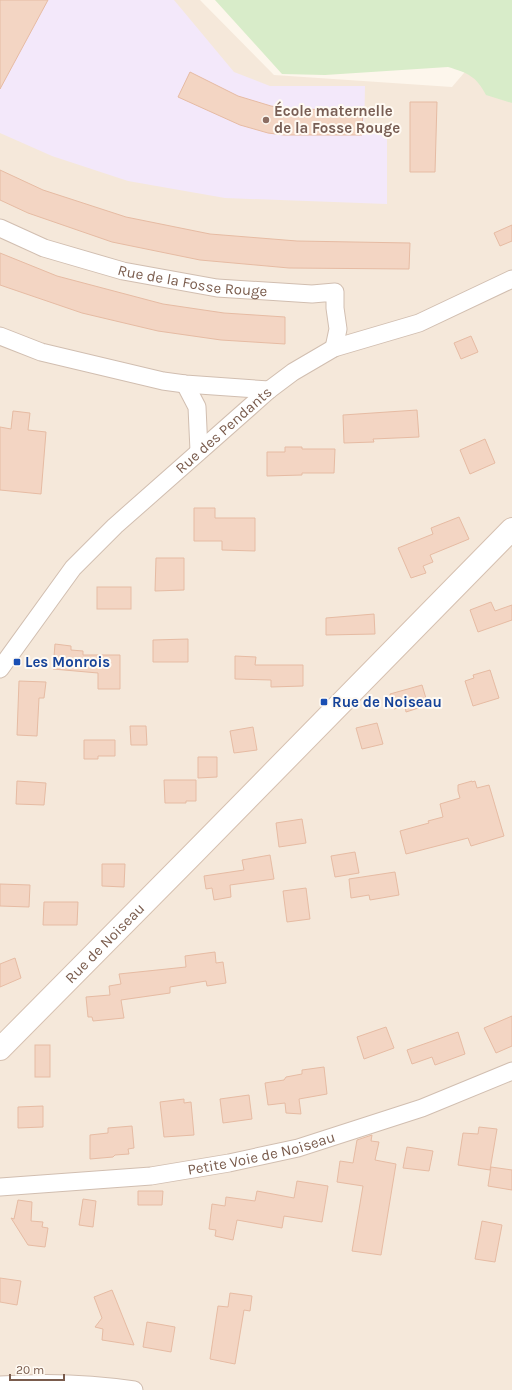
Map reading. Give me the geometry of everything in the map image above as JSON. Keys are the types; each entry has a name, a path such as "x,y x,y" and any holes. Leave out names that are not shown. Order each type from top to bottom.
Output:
{"street":[{"name":"Rue de la Fosse Rouge","path":"0,228 44,248 123,271 217,288 312,294 335,292 335,308 338,329 334,348"},
{"name":"Rue des Pendants","path":"0,669 72,568 115,526 269,390 293,372 334,348 419,323 512,278"},
{"path":"0,336 41,352 163,381 269,390"},
{"path":"185,384 197,407 199,451"},
{"name":"Rue de Noiseau","path":"0,1049 194,854 512,529"},
{"name":"Petite Voie de Noiseau","path":"0,1187 151,1176 229,1163 298,1148 422,1108 512,1071"},
{"path":"0,1385 37,1382 114,1387 134,1390"}],"shaded area":[{"path":"0,0 200,0 274,75 452,87 512,17 512,1390 0,1390"},
{"path":"0,0 174,0 234,72 270,86 365,86 364,133 387,133 387,204 225,198 128,181 52,156 0,133"}],"green space":[{"path":"215,0 512,0 512,103 486,95 479,83 471,76 448,67 325,75 282,74"}],"building":[{"path":"0,0 48,0 0,89"},
{"path":"190,72 238,96 271,106 289,109 363,110 362,135 284,135 268,133 240,125 178,97"},
{"path":"410,102 437,102 435,172 410,172"},
{"path":"0,170 43,190 126,217 210,234 297,241 410,243 409,269 289,268 200,260 112,242 28,213 0,200"},
{"path":"512,225 512,241 500,246 494,233"},
{"path":"0,253 57,276 163,304 224,313 285,317 285,344 221,340 158,331 82,313 0,285"},
{"path":"471,336 478,352 461,359 454,343"},
{"path":"417,410 419,437 373,439 374,442 344,443 343,415"},
{"path":"13,411 30,413 28,430 46,432 41,494 0,490 0,427 11,429"},
{"path":"485,439 495,463 470,474 460,450"},
{"path":"285,447 302,447 302,449 335,449 334,473 302,473 302,475 267,476 267,452 285,452"},
{"path":"194,508 215,508 215,518 255,518 255,551 222,550 222,541 194,541"},
{"path":"459,517 469,539 430,555 433,562 423,566 426,573 411,578 398,548 433,534 431,528"},
{"path":"156,558 184,558 184,590 155,591"},
{"path":"97,587 131,587 131,609 97,609"},
{"path":"491,602 495,611 512,605 512,620 478,632 470,610"},
{"path":"374,614 375,634 326,635 326,618"},
{"path":"188,639 188,662 153,662 153,640"},
{"path":"55,644 71,646 71,650 83,651 83,655 120,655 120,689 98,689 98,673 53,669"},
{"path":"235,656 256,657 255,665 303,665 303,686 271,687 271,680 235,679"},
{"path":"490,670 499,698 473,706 465,681 474,678 473,675"},
{"path":"19,681 46,682 44,698 39,698 37,736 17,735"},
{"path":"422,685 428,705 406,712 405,706 394,709 390,694"},
{"path":"377,723 383,744 362,749 356,728"},
{"path":"130,726 146,726 147,745 131,745"},
{"path":"253,727 257,750 234,753 230,731"},
{"path":"84,740 115,740 115,756 98,756 98,759 84,759"},
{"path":"198,757 217,757 217,777 198,778"},
{"path":"164,780 196,780 196,801 186,801 186,803 165,803"},
{"path":"17,781 46,783 44,805 16,804"},
{"path":"475,781 477,788 489,785 504,836 471,846 468,838 406,854 400,831 429,823 428,821 443,817 440,804 460,798 458,785"},
{"path":"302,819 306,843 279,847 276,823"},
{"path":"355,852 359,873 335,877 331,856"},
{"path":"270,855 274,879 230,885 231,897 214,900 212,888 206,889 204,876 244,870 242,860"},
{"path":"102,864 125,864 124,887 102,886"},
{"path":"395,872 399,895 370,900 369,895 351,898 349,879"},
{"path":"0,884 30,885 29,907 0,906"},
{"path":"306,888 310,919 287,922 283,891"},
{"path":"44,902 78,902 77,925 43,925"},
{"path":"215,952 216,963 223,962 226,983 207,986 206,981 170,987 170,993 121,1000 124,1018 93,1021 92,1017 88,1017 86,997 110,995 109,986 121,984 119,974 186,967 185,956"},
{"path":"15,958 21,978 0,987 0,964"},
{"path":"512,1016 512,1046 496,1053 484,1028"},
{"path":"386,1027 394,1048 364,1059 357,1037"},
{"path":"458,1032 465,1054 435,1065 432,1057 412,1064 407,1050"},
{"path":"35,1045 50,1045 50,1077 35,1077"},
{"path":"324,1067 327,1094 299,1099 301,1114 286,1113 285,1103 268,1105 265,1083 284,1080 286,1077 302,1074 302,1070"},
{"path":"249,1095 252,1119 223,1123 220,1099"},
{"path":"184,1099 184,1103 191,1102 194,1135 164,1137 160,1102"},
{"path":"43,1106 43,1127 18,1128 18,1107"},
{"path":"132,1126 134,1148 128,1149 129,1154 90,1159 90,1135 108,1133 108,1128"},
{"path":"479,1127 497,1129 490,1170 458,1165 463,1133 478,1134"},
{"path":"372,1135 371,1141 379,1142 375,1160 396,1164 381,1255 352,1251 363,1186 337,1182 340,1161 353,1163 357,1140"},
{"path":"407,1147 433,1151 429,1171 403,1168"},
{"path":"491,1167 512,1170 512,1190 488,1186"},
{"path":"297,1181 328,1186 322,1222 284,1216 282,1228 237,1220 233,1240 215,1236 216,1230 209,1229 212,1204 225,1206 226,1197 255,1201 257,1191 294,1198"},
{"path":"138,1191 163,1191 162,1205 138,1205"},
{"path":"83,1199 96,1201 93,1227 79,1225"},
{"path":"18,1200 32,1202 31,1221 43,1222 42,1227 48,1228 45,1247 28,1245 11,1218 14,1219"},
{"path":"482,1221 502,1225 495,1262 475,1259"},
{"path":"0,1278 21,1281 17,1305 0,1302"},
{"path":"112,1290 134,1345 102,1340 103,1329 95,1327 102,1318 94,1297"},
{"path":"230,1293 252,1296 250,1311 244,1310 235,1364 210,1359 218,1306 228,1307"},
{"path":"147,1322 175,1327 171,1352 143,1347"}],"place":[{"name":"École maternelle de la Fosse Rouge","path":"266,120"},
{"name":"Les Monrois","path":"17,662"},
{"name":"Rue de Noiseau","path":"324,702"}]}
